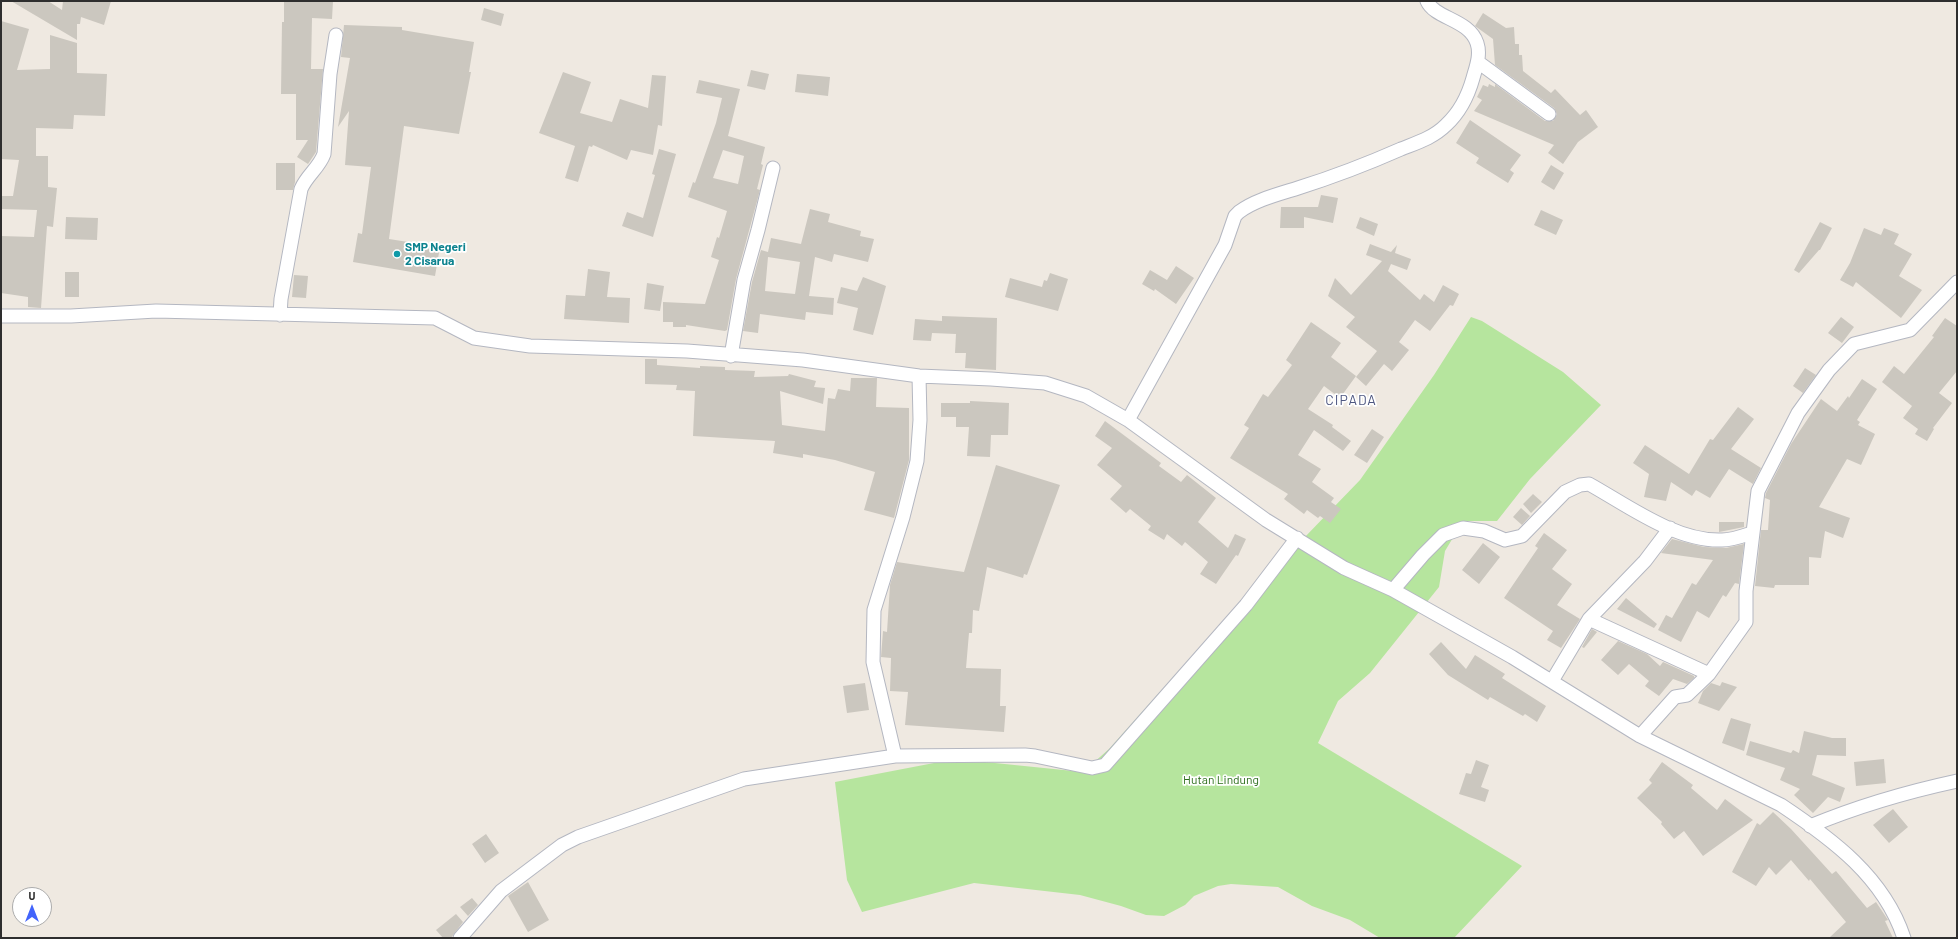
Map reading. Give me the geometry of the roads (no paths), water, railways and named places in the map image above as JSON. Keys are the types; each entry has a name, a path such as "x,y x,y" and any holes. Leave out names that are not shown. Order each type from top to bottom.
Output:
{"street":[{"path":"1128,420 1225,245 1235,216 1239,212 1285,192 1349,172 1432,136 1446,125 1464,102 1470,91 1478,62 1479,51 1475,38 1462,25 1431,7 1427,1"},
{"path":"280,315 281,299 301,189 307,178 320,165 324,154 330,74 336,34"},
{"path":"1478,62 1549,114"},
{"path":"731,356 744,280 773,168"},
{"path":"1640,736 1675,697 1688,695 1708,674 1746,622 1746,591 1758,491 1798,413 1829,370 1854,344 1910,330 1957,282"},
{"path":"1,316 72,316 156,311 435,318 474,338 523,345 687,351 731,356 803,360 920,376 991,378 1045,383 1086,396 1128,420 1266,520 1298,538 1344,568 1393,590 1552,681 1640,736 1781,805 1848,854 1884,897 1900,927 1904,938"},
{"path":"895,756 873,662 873,617 903,516 917,461 920,420 920,376"},
{"path":"1393,590 1423,555 1443,535 1463,528 1484,531 1505,540 1522,536 1565,492 1583,484 1588,484 1670,528 1691,536 1722,540 1752,534"},
{"path":"1552,681 1589,619 1645,561 1670,528"},
{"path":"460,938 501,891 562,845 578,837 744,779 895,756 1018,755 1035,756 1092,768 1105,765 1246,605 1298,538"},
{"path":"1589,619 1708,674"},
{"path":"1810,826 1850,810 1902,794 1957,781"}],"place":[{"name":"SMP Negeri 2 Cisarua","path":"397,254"}],"district":[{"name":"CIPADA","path":"1351,400"}],"park label":[{"name":"Hutan Lindung","path":"1221,780"}]}
